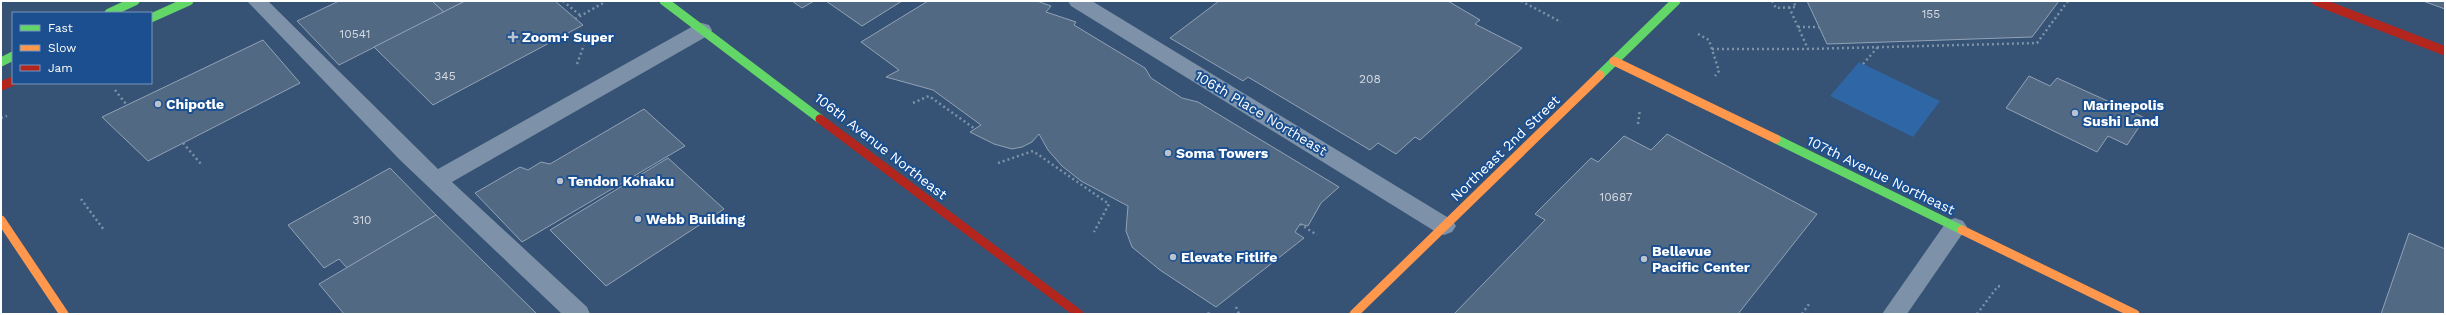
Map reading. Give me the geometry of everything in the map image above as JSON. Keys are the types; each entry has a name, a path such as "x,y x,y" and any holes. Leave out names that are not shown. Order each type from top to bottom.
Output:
{"street":[{"path":"111,12 135,1"},
{"path":"152,18 189,1"},
{"path":"257,1 436,181 578,314"},
{"name":"106th Avenue Northeast","path":"664,1 1079,314"},
{"name":"106th Place Northeast","path":"1078,1 1444,226"},
{"name":"Northeast 2nd Street","path":"1354,314 1676,1"},
{"path":"2316,1 2445,51"},
{"path":"436,181 702,30"},
{"path":"1,62 12,56"},
{"name":"107th Avenue Northeast","path":"1614,61 2135,314"},
{"path":"1,86 12,81"},
{"path":"1,220 64,314"},
{"path":"1894,314 1955,227"}],"path":[{"path":"563,1 581,16"},
{"path":"1521,1 1560,22"},
{"path":"1772,1 1776,8 1796,7 1793,1"},
{"path":"1712,49 1808,49 2037,43 2068,1"},
{"path":"575,19 605,2"},
{"path":"1789,7 1808,49"},
{"path":"1798,27 1819,26"},
{"path":"1698,34 1709,40 1719,71 1714,77"},
{"path":"577,64 584,45"},
{"path":"1863,64 1879,47"},
{"path":"115,90 126,104"},
{"path":"914,103 929,96 976,129"},
{"path":"1638,124 1640,109"},
{"path":"1,118 7,116"},
{"path":"183,143 201,164"},
{"path":"998,163 1033,151 1108,204 1094,232"},
{"path":"81,199 104,230"},
{"path":"1300,224 1317,235"},
{"path":"1977,314 1998,286 2005,287"},
{"path":"1802,314 1810,304"},
{"path":"1236,307 1239,314"}],"shaded area":[{"path":"1859,62 1940,101 1913,137 1830,96"}],"building":[{"path":"339,1 432,1 444,12 339,65 297,21"},
{"path":"432,1 465,1 444,12"},
{"path":"465,1 555,1 583,25 433,105 374,47"},
{"path":"792,1 814,1 802,8"},
{"path":"826,1 902,1 862,26"},
{"name":"Soma Towers","path":"928,1 1037,1 1051,6 1046,12 1076,22 1074,25 1145,68 1151,78 1182,98 1198,102 1339,187 1321,203 1308,226 1300,224 1295,232 1304,238 1216,307 1160,270 1132,247 1126,231 1128,206 1081,181 1062,166 1048,150 1039,134 1032,142 1022,147 1012,149 994,144 970,132 981,125 933,90 886,77 899,70 861,42"},
{"path":"1219,1 1448,1 1480,20 1475,24 1522,48 1420,140 1415,137 1396,154 1378,143 1370,150 1248,77 1243,81 1170,38"},
{"path":"1807,1 2059,1 2032,37 1827,44"},
{"path":"2423,1 2445,1 2445,9"},
{"path":"263,40 300,83 148,161 102,117"},
{"name":"Marinepolis Sushi Land","path":"2029,76 2050,86 2057,78 2145,118 2127,145 2108,136 2097,152 2006,108"},
{"name":"Tendon Kohaku","path":"644,109 685,146 522,242 475,193 520,167 528,170 541,162 550,164"},
{"name":"Bellevue Pacific Center","path":"1667,134 1817,214 1738,314 1454,314 1545,220 1535,214 1591,158 1598,162 1624,136 1651,150"},
{"name":"Webb Building","path":"668,158 724,209 606,286 550,230"},
{"path":"390,168 436,215 347,268 339,259 324,268 288,225"},
{"path":"436,215 537,314 344,314 319,284"},
{"path":"2409,233 2445,249 2445,314 2381,314"}],"traffic: fast":[{"path":"111,12 135,1"},
{"path":"152,18 189,1"},
{"path":"664,1 820,119"},
{"path":"1600,75 1676,1"},
{"path":"1,62 12,56"},
{"path":"1776,139 1962,230"}],"traffic: slow":[{"path":"1614,61 1776,139"},
{"path":"1354,314 1600,75"},
{"path":"1,220 64,314"},
{"path":"1962,230 2135,314"}],"traffic: jam":[{"path":"2316,1 2445,51"},
{"path":"1,86 12,81"},
{"path":"820,119 1079,314"}],"place":[{"name":"Zoom+ Super","path":"513,37"},
{"name":"Chipotle","path":"158,104"},
{"name":"Marinepolis Sushi Land","path":"2075,113"},
{"name":"Soma Towers","path":"1168,153"},
{"name":"Tendon Kohaku","path":"560,181"},
{"name":"Webb Building","path":"638,219"},
{"name":"Elevate Fitlife","path":"1173,257"},
{"name":"Bellevue Pacific Center","path":"1644,259"}]}
